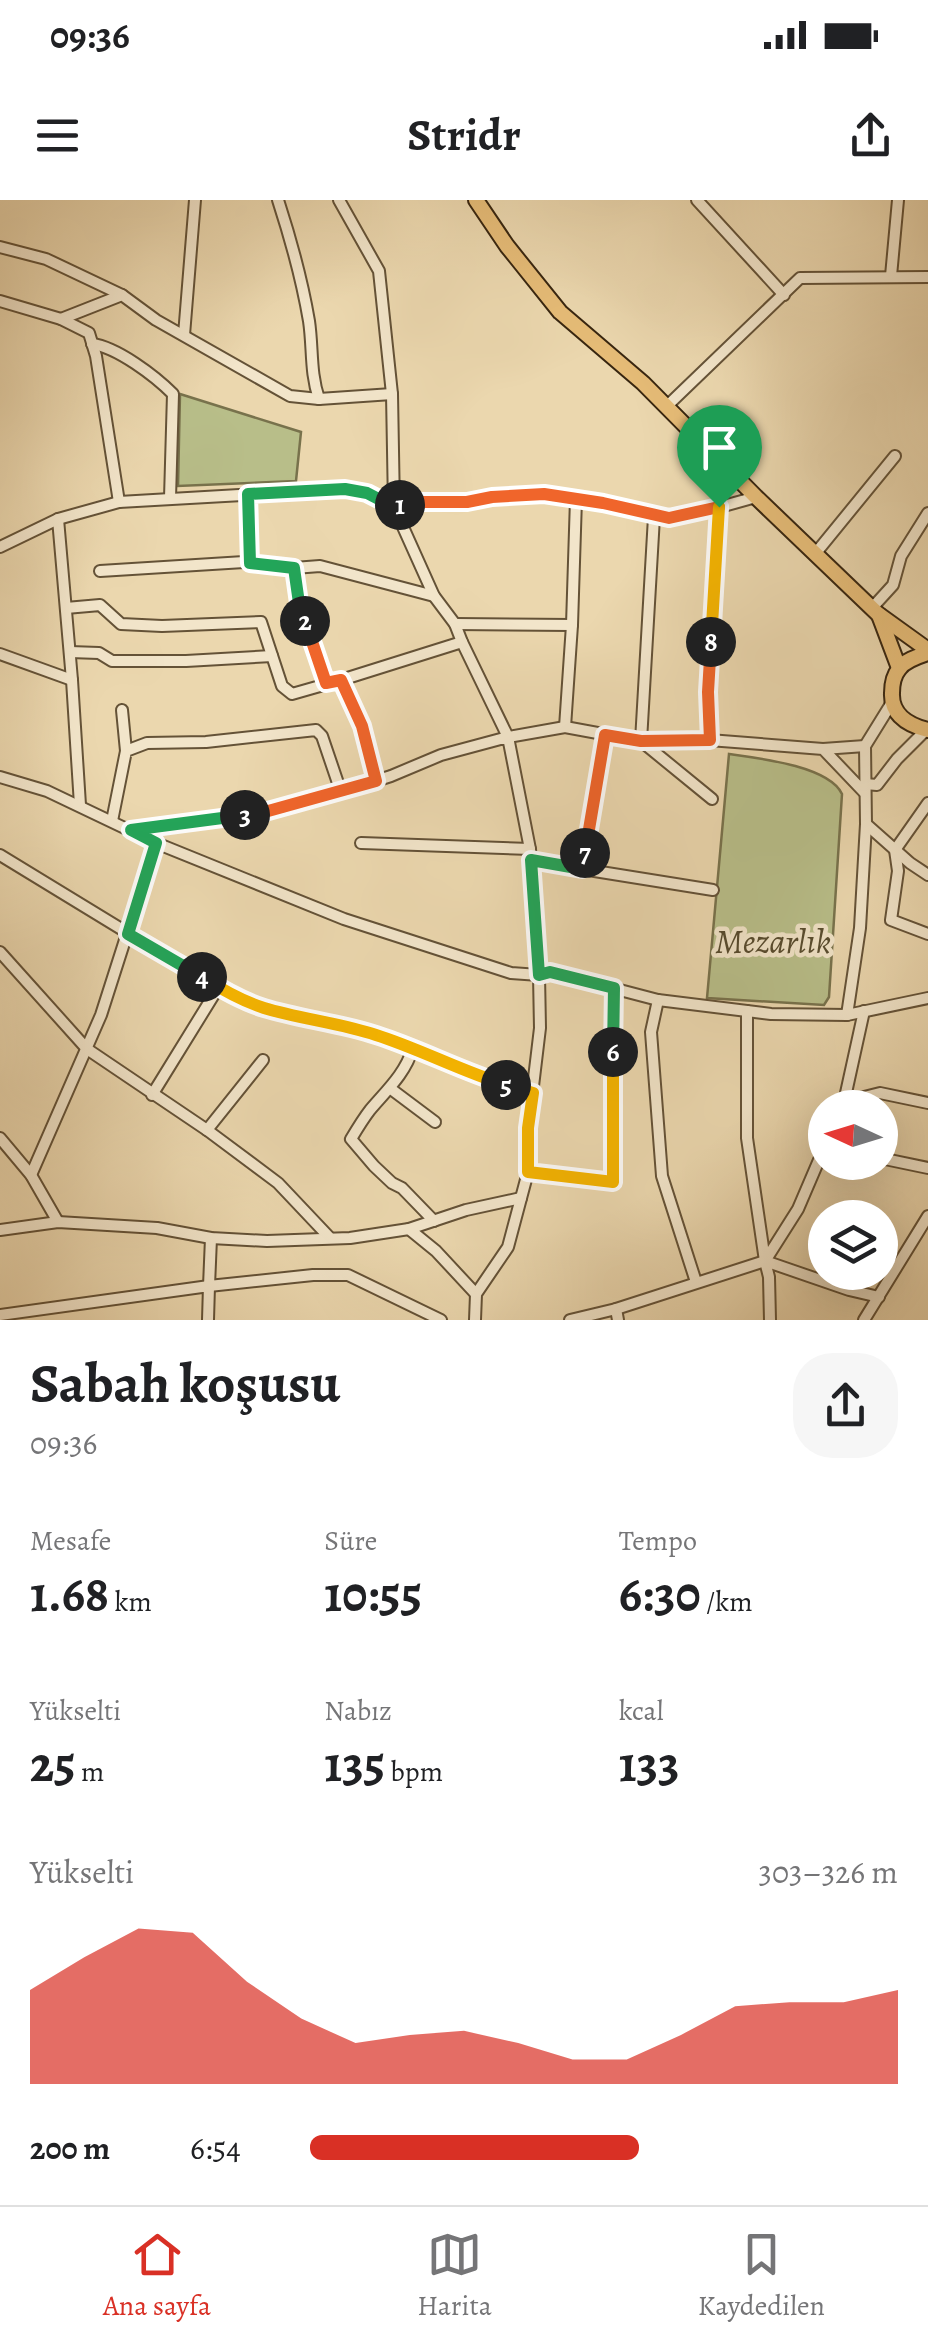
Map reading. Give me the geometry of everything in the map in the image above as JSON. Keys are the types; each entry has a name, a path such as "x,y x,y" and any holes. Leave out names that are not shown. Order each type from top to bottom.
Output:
{"main road":[{"path":"476,200 560,312 644,382 875,611 928,651 899,668 892,684 892,704 898,715 927,730"},
{"path":"875,611 899,668"}],"street":[{"path":"184,335 195,200"},
{"path":"278,200 294,250 310,325 313,381 319,399"},
{"path":"338,200 379,271 392,394 394,507 434,596 455,624 508,737 530,854 540,1028 528,1128 528,1172 508,1247 476,1294 475,1320"},
{"path":"697,200 784,294"},
{"path":"891,276 898,200"},
{"path":"0,247 46,259 122,294 156,320 290,396 319,399 392,394"},
{"path":"667,406 800,278 928,277"},
{"path":"61,319 122,294"},
{"path":"0,301 61,319 89,333 120,502"},
{"path":"92,344 106,346 173,394 170,498"},
{"path":"816,554 895,456"},
{"path":"0,547 58,518 120,502 170,498 345,489 367,493 394,507 411,502 467,502 544,494 669,518 756,497"},
{"path":"248,494 250,563"},
{"path":"565,728 576,499"},
{"path":"710,740 708,692 719,507"},
{"path":"875,611 893,585 902,556 928,514"},
{"path":"641,741 654,517"},
{"path":"58,518 80,806"},
{"path":"100,570 250,563 294,568 320,566 434,596"},
{"path":"294,568 299,603 326,683"},
{"path":"66,608 100,605 121,624 261,622 282,686 292,694 462,642"},
{"path":"455,624 572,625"},
{"path":"70,652 98,653 112,661 272,656"},
{"path":"0,654 72,680"},
{"path":"341,680 362,726 376,781"},
{"path":"847,1015 860,928 866,824 864,746 892,704"},
{"path":"112,821 126,751 122,710"},
{"path":"131,830 261,813 376,781 441,755 508,737 565,728 641,741 710,740 823,749 864,746"},
{"path":"126,751 147,743 206,742 316,730 322,736 341,792"},
{"path":"865,788 877,785 927,730"},
{"path":"582,869 605,735"},
{"path":"641,741 712,800"},
{"path":"823,749 865,788"},
{"path":"0,777 46,791 156,843 344,919 511,973 550,972 658,1000 770,1014 847,1015 928,998"},
{"path":"928,803 895,850 898,871 891,920 928,934"},
{"path":"866,824 928,875"},
{"path":"362,842 530,854 582,869 713,890"},
{"path":"31,1175 101,1015 156,843"},
{"path":"0,855 218,988 262,1008 372,1033 476,1075 533,1093"},
{"path":"0,952 87,1049 278,1182 330,1238"},
{"path":"152,1095 218,988"},
{"path":"528,1172 613,1182 614,988"},
{"path":"658,1000 651,1032 662,1176 696,1282"},
{"path":"747,1011 746,1138 769,1277 770,1320"},
{"path":"847,1090 864,1011"},
{"path":"413,1048 409,1062 391,1089 370,1110 351,1139 383,1175 402,1188 434,1221"},
{"path":"207,1130 262,1060"},
{"path":"391,1089 435,1122"},
{"path":"898,1096 928,1102"},
{"path":"0,1138 31,1175 58,1222"},
{"path":"898,1162 928,1168"},
{"path":"765,1261 810,1180"},
{"path":"0,1230 58,1222 157,1228 211,1238 350,1238 409,1229 522,1198"},
{"path":"864,1320 928,1216"},
{"path":"409,1229 436,1250 476,1294"},
{"path":"208,1320 211,1238"},
{"path":"570,1320 617,1314 696,1282 765,1261 879,1297"},
{"path":"0,1315 209,1286 348,1275 441,1320"}],"green space":[{"path":"180,394 301,432 296,481 178,486"},
{"name":"Mezarlık","path":"729,754 808,770 835,784 842,794 829,997 824,1005 707,998"}],"route":[{"path":"345,489 367,493 394,507 411,502 467,502 544,494 669,518 719,507 708,692 710,740 641,741 605,735 582,869 531,860 539,975 550,972 614,988 613,1182 528,1172 533,1093 476,1075 372,1033 262,1008 218,988 128,934 156,843 131,830 261,813 376,781 362,726 341,680 326,683 299,603 294,568 250,563 248,494 345,489"}]}
